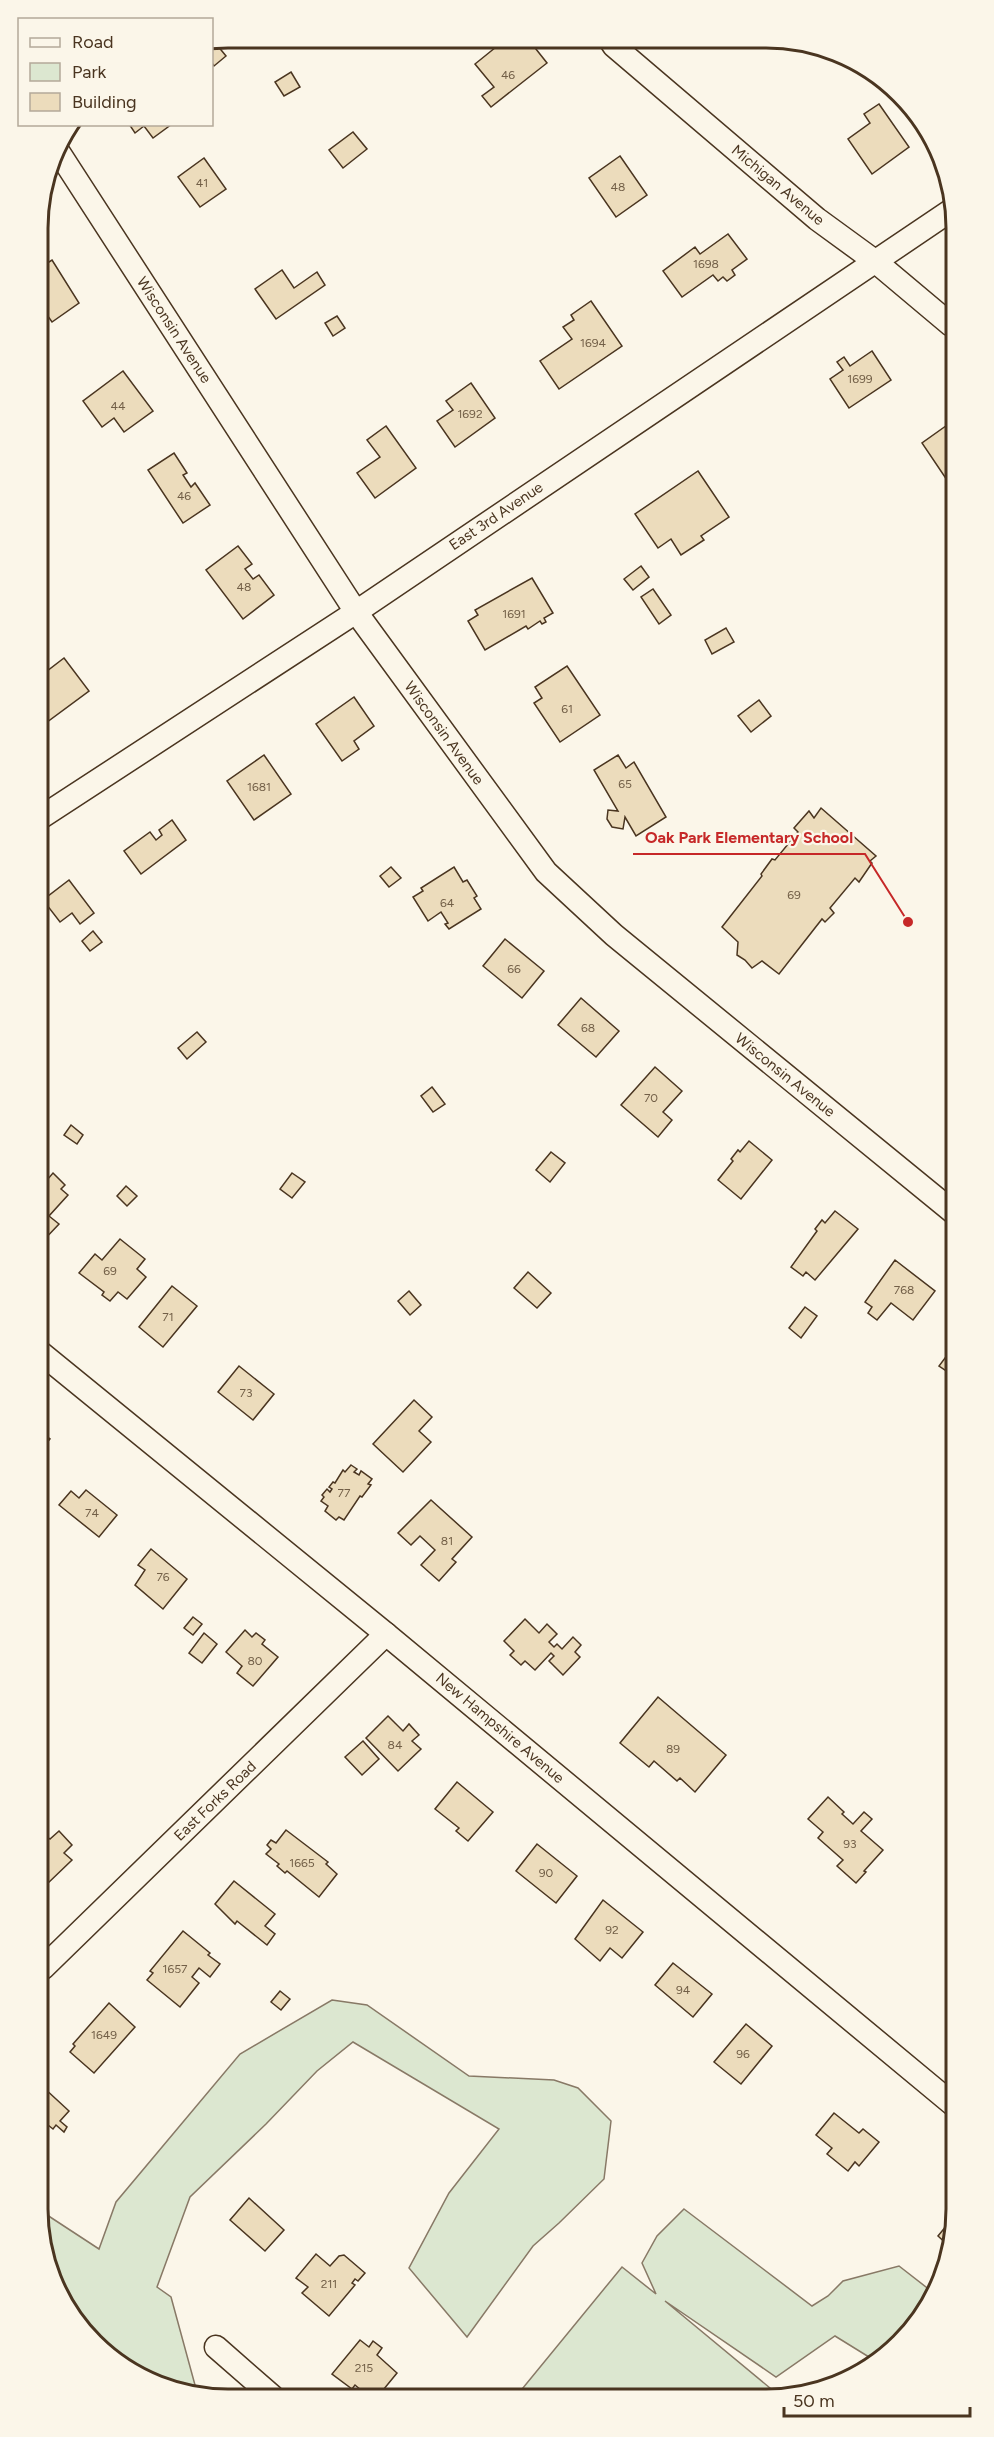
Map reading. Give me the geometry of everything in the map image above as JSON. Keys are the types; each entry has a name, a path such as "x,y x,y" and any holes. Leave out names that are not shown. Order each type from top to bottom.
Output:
{"street":[{"name":"Michigan Avenue","path":"616,48 817,219 876,262 946,321"},
{"name":"Wisconsin Avenue","path":"62,158 356,612 546,872 614,935 946,1206"},
{"name":"East 3rd Avenue","path":"48,813 356,612 945,215"},
{"name":"New Hampshire Avenue","path":"48,1359 386,1634 946,2098"},
{"name":"East Forks Road","path":"48,1963 386,1634"},
{"path":"216,2347 264,2389"}],"green space":[{"path":"332,2000 367,2005 469,2076 554,2080 578,2088 611,2121 604,2179 533,2246 467,2337 409,2268 449,2193 499,2129 353,2042 317,2071 190,2197 157,2287 171,2297 195,2386 170,2379 128,2359 109,2344 85,2319 72,2299 54,2256 49,2216 99,2249 116,2202 240,2054"},
{"path":"684,2209 812,2306 828,2296 843,2281 899,2266 927,2288 909,2319 869,2357 835,2336 776,2377 665,2301 771,2389 522,2389 622,2267 656,2294 642,2263 657,2236"}],"building":[{"path":"219,48 226,56 214,66 213,64 213,49"},
{"path":"495,48 535,48 547,63 491,107 482,96 494,87 475,64"},
{"path":"291,72 300,87 284,96 275,82"},
{"path":"879,104 909,147 872,174 848,139 870,123 864,114"},
{"path":"130,126 144,126 135,133"},
{"path":"144,126 169,126 153,138"},
{"path":"353,132 367,149 343,168 329,150"},
{"path":"620,156 647,195 616,217 589,178"},
{"path":"204,158 226,189 200,207 178,177"},
{"path":"728,234 747,259 732,270 735,275 727,281 723,277 718,281 713,275 682,297 663,271 695,247 700,254"},
{"path":"52,260 79,303 52,322 48,316 48,263"},
{"path":"282,270 294,288 317,272 325,285 276,319 255,289"},
{"path":"591,301 622,346 559,389 540,361 572,339 563,327 574,320 571,315"},
{"path":"337,316 345,328 333,336 325,323"},
{"path":"872,351 891,380 849,408 830,379 843,370 837,362 844,357 850,366"},
{"path":"123,371 153,411 124,432 114,418 102,427 83,401"},
{"path":"471,383 495,418 455,447 437,421 453,410 446,401"},
{"path":"386,426 416,468 375,498 357,473 380,457 367,440"},
{"path":"946,426 946,479 922,443"},
{"path":"174,453 187,473 183,475 191,487 195,483 210,505 183,523 148,470"},
{"path":"698,471 729,517 701,536 704,540 681,555 671,539 658,548 635,514"},
{"path":"238,546 252,564 245,569 253,579 259,575 274,595 243,619 206,570"},
{"path":"641,566 649,577 633,590 624,579"},
{"path":"532,578 553,613 544,618 546,622 542,624 540,621 528,629 526,626 485,650 468,621 478,615 475,610"},
{"path":"653,589 671,615 659,624 641,597"},
{"path":"726,628 734,642 712,654 705,640"},
{"path":"64,658 89,691 48,721 48,670"},
{"path":"567,666 600,715 560,742 534,703 542,698 535,687"},
{"path":"354,697 374,726 354,741 359,749 342,761 316,724"},
{"path":"759,700 771,716 751,732 738,716"},
{"path":"264,755 291,794 254,820 227,781"},
{"path":"618,755 626,768 634,762 666,817 636,836 625,817 623,829 612,827 607,819 608,810 618,811 594,770"},
{"path":"821,808 876,856 870,861 872,863 859,882 855,878 830,908 834,913 825,922 822,919 779,974 762,961 752,968 737,955 738,942 722,927 762,876 761,874 772,859 775,860 798,832 794,828 809,811 814,818"},
{"path":"172,820 186,840 141,874 124,851 150,832 156,840 162,835 159,830"},
{"path":"391,867 401,878 389,887 380,876"},
{"path":"454,867 463,882 467,880 477,896 474,898 481,909 449,929 441,912 428,921 413,897 423,891 421,888"},
{"path":"69,880 94,913 80,924 72,913 60,922 48,906 48,896"},
{"path":"93,931 102,942 90,951 82,941"},
{"path":"505,939 544,971 522,998 483,966"},
{"path":"581,998 619,1031 596,1057 558,1025"},
{"path":"197,1032 206,1042 187,1059 178,1048"},
{"path":"655,1067 682,1091 663,1112 672,1120 658,1137 621,1105"},
{"path":"432,1087 445,1104 433,1112 421,1096"},
{"path":"71,1125 83,1135 77,1144 64,1135"},
{"path":"749,1141 772,1160 741,1199 718,1180 733,1161 731,1159 738,1150 740,1152"},
{"path":"551,1152 565,1163 550,1182 536,1170"},
{"path":"53,1173 65,1185 61,1189 68,1195 49,1216 59,1224 48,1236 48,1179"},
{"path":"292,1173 305,1182 292,1198 280,1189"},
{"path":"126,1186 137,1196 127,1206 117,1196"},
{"path":"835,1211 858,1229 815,1280 806,1272 803,1276 791,1267 817,1231 815,1229 822,1220 825,1223"},
{"path":"120,1239 145,1259 137,1269 146,1277 127,1299 118,1292 110,1301 102,1295 104,1292 79,1273 95,1254 102,1260"},
{"path":"895,1260 935,1291 913,1320 891,1303 877,1320 868,1313 872,1307 865,1302"},
{"path":"528,1272 551,1293 537,1308 514,1288"},
{"path":"172,1286 197,1306 163,1347 139,1327"},
{"path":"409,1291 421,1305 410,1315 398,1301"},
{"path":"805,1307 817,1316 801,1338 789,1328"},
{"path":"946,1357 946,1371 939,1366"},
{"path":"239,1366 274,1394 253,1420 218,1392"},
{"path":"414,1400 432,1417 419,1431 431,1442 403,1472 373,1444"},
{"path":"351,1465 357,1469 354,1472 359,1475 361,1471 372,1479 368,1484 371,1485 362,1497 360,1496 344,1520 339,1517 336,1520 325,1511 328,1506 321,1501 324,1497 322,1495 327,1489 330,1492 332,1489 329,1487 333,1482 335,1483 343,1470 345,1472"},
{"path":"86,1490 117,1515 99,1537 59,1505 71,1491 79,1498"},
{"path":"431,1500 472,1537 452,1559 456,1562 439,1581 421,1565 435,1550 420,1536 411,1545 398,1533"},
{"path":"151,1549 187,1579 163,1609 135,1585 145,1570 138,1565"},
{"path":"193,1617 202,1624 193,1635 184,1628"},
{"path":"525,1619 539,1633 547,1624 557,1634 549,1642 554,1647 557,1644 562,1649 573,1637 581,1645 575,1652 580,1657 563,1675 549,1661 554,1656 551,1653 535,1670 525,1661 521,1665 510,1655 514,1651 504,1641"},
{"path":"245,1630 252,1637 256,1633 265,1640 262,1644 278,1657 253,1686 237,1673 242,1666 226,1652"},
{"path":"204,1633 217,1644 202,1663 189,1653"},
{"path":"658,1697 726,1755 695,1792 680,1778 677,1781 654,1761 649,1767 620,1743"},
{"path":"388,1716 403,1731 409,1724 419,1735 412,1741 421,1749 398,1771 366,1738"},
{"path":"363,1741 379,1759 362,1775 345,1757"},
{"path":"457,1782 493,1812 468,1841 456,1831 459,1828 435,1809"},
{"path":"828,1797 853,1824 864,1812 872,1819 861,1831 883,1850 856,1883 837,1866 843,1860 818,1838 823,1832 808,1819"},
{"path":"286,1830 328,1862 326,1864 337,1874 319,1897 287,1871 285,1873 277,1866 279,1864 266,1854 271,1849 267,1845 271,1840 276,1843"},
{"path":"59,1831 72,1845 64,1853 72,1860 48,1883 48,1838 50,1839"},
{"path":"537,1844 577,1876 556,1903 516,1871"},
{"path":"234,1881 275,1914 265,1926 275,1934 267,1945 237,1921 235,1924 215,1904"},
{"path":"603,1900 643,1932 622,1958 610,1948 600,1961 575,1939"},
{"path":"183,1931 220,1964 210,1977 199,1968 192,1977 199,1983 180,2007 147,1980 153,1973 150,1971"},
{"path":"673,1963 712,1994 693,2017 655,1985"},
{"path":"280,1991 290,1999 281,2010 271,2002"},
{"path":"109,2003 135,2027 94,2073 70,2052 75,2046 73,2044"},
{"path":"746,2024 772,2046 741,2084 714,2062"},
{"path":"48,2092 69,2111 60,2121 67,2127 64,2132 56,2125 53,2129 48,2125"},
{"path":"834,2113 859,2133 863,2129 879,2142 859,2166 855,2162 848,2171 827,2154 832,2148 816,2135"},
{"path":"249,2198 284,2230 265,2251 230,2220"},
{"path":"945,2228 943,2240 938,2236"},
{"path":"316,2254 330,2266 339,2256 344,2255 365,2273 358,2281 355,2279 352,2283 355,2285 329,2316 302,2293 308,2287 296,2278"},
{"path":"360,2340 369,2347 373,2341 382,2348 377,2355 397,2373 384,2389 360,2389 355,2385 352,2389 332,2374"}],"place":[{"name":"Oak Park Elementary School","path":"908,922"}]}
